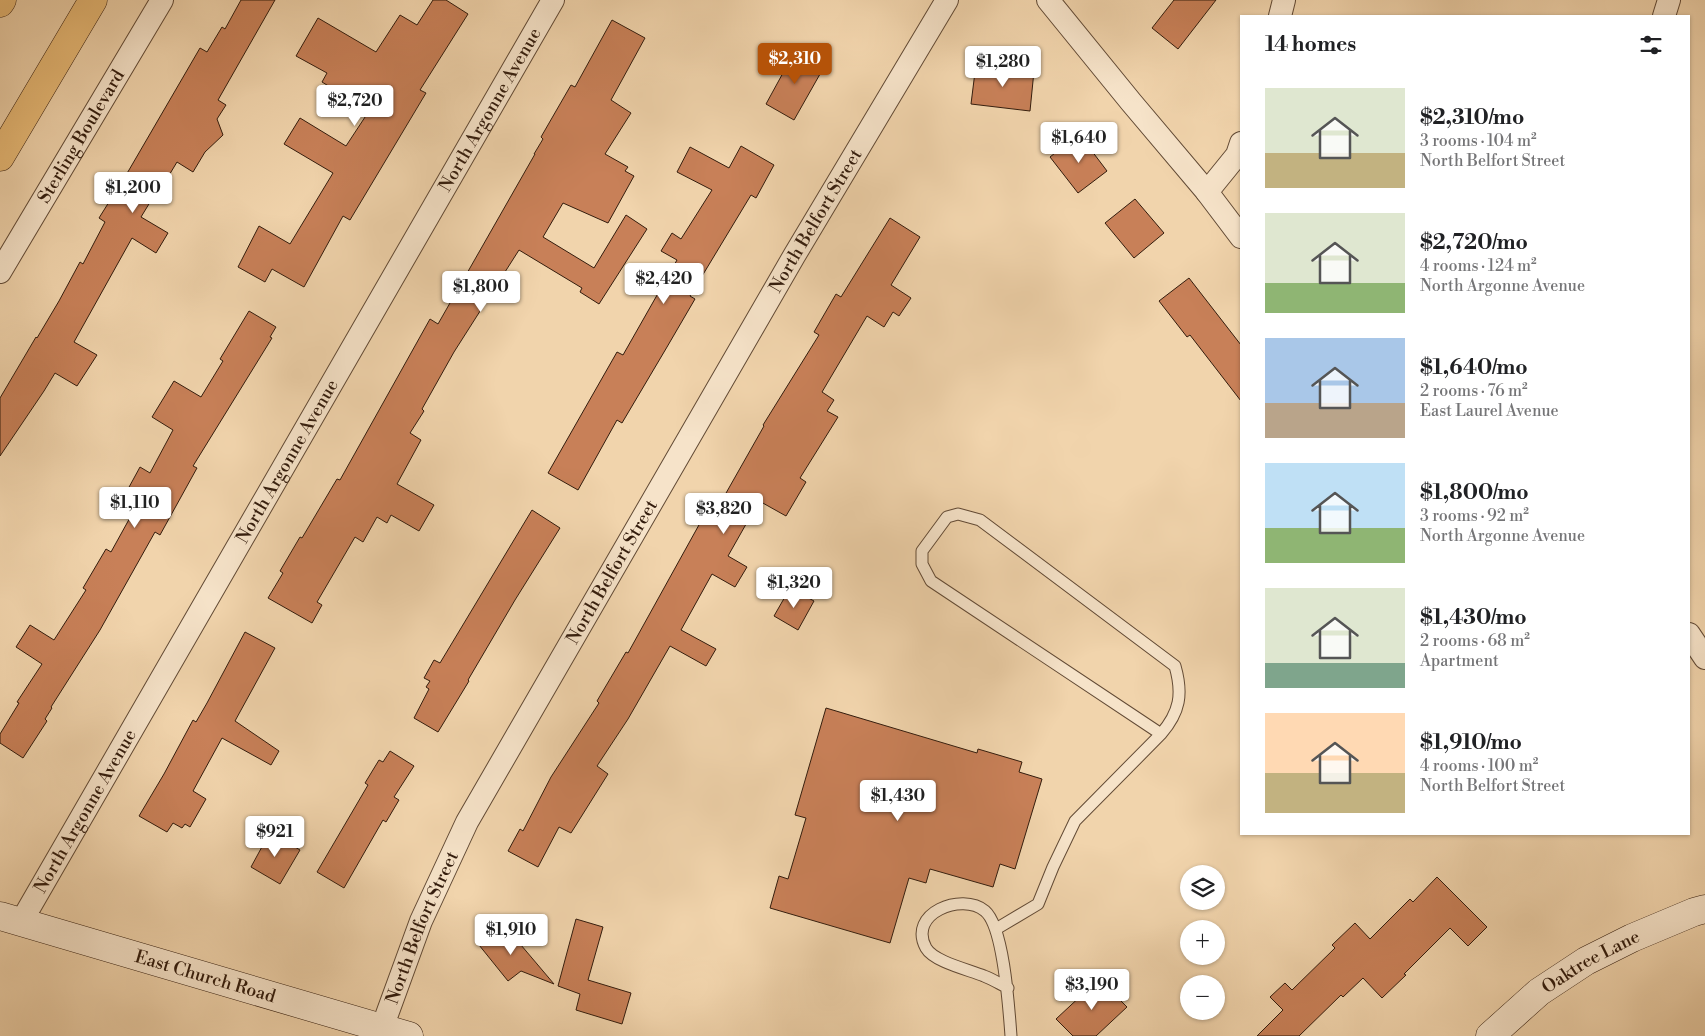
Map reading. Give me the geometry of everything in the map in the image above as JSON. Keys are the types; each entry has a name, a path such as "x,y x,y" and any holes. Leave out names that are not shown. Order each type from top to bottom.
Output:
{"main road":[{"path":"0,4 2,0"},
{"path":"0,157 93,0"}],"street":[{"name":"Sterling Boulevard","path":"0,272 162,0"},
{"name":"North Argonne Avenue","path":"10,919 553,0"},
{"name":"North Belfort Street","path":"381,1032 421,921 467,822 794,256 947,0"},
{"path":"1048,0 1207,192 1240,236"},
{"path":"1280,15 1284,0"},
{"path":"1664,15 1669,0"},
{"path":"1207,192 1237,155 1240,146"},
{"path":"1690,636 1705,658"},
{"name":"Oaktree Lane","path":"1490,1036 1538,992 1586,961 1641,934 1705,909"},
{"name":"East Church Road","path":"10,919 381,1032 409,1036"}],"lane":[{"path":"996,929 1038,904 1075,821 1161,734 1171,722 1178,705 1179,689 1175,666 980,520 958,514 947,518 922,551 922,564 931,580 1161,734"},
{"path":"1008,988 985,976 939,958 927,949 922,932 923,924 928,917 939,909 956,904 971,904 986,912 996,929 1008,988 1011,1036"}],"building":[{"path":"241,0 275,0 218,100 226,105 217,119 223,135 205,152 193,172 177,162 168,177 166,176 141,217 168,233 156,253 132,238 74,342 97,355 77,386 55,373 0,456 0,398 59,301 80,262 83,264 105,222 99,218 200,48 207,52 222,27 225,29"},
{"path":"433,0 446,0 468,14 420,90 426,93 350,220 343,216 304,287 272,269 265,282 238,267 259,226 290,244 333,173 284,144 300,118 346,146 369,111 322,82 327,73 296,56 318,18 376,52 400,15 417,25"},
{"path":"1174,0 1216,0 1178,49 1152,28"},
{"path":"612,20 645,38 611,100 631,113 605,154 628,167 625,171 634,176 608,223 563,203 543,237 594,268 626,215 647,229 599,304 580,292 582,288 519,250 454,352 422,409 424,411 410,433 421,440 397,484 434,505 419,531 391,515 387,523 377,517 363,542 355,537 317,602 322,605 312,623 268,598 283,573 280,571 337,479 340,480 430,319 438,324 535,154 543,139 541,137 571,85 575,87"},
{"path":"795,51 824,67 794,120 766,104"},
{"path":"976,64 1034,71 1030,111 971,104"},
{"path":"1079,134 1107,171 1078,193 1050,157"},
{"path":"741,146 774,165 756,198 751,195 690,296 695,299 622,423 617,420 578,490 548,473 617,352 623,355 677,260 661,251 672,233 681,239 712,190 677,172 690,147 729,168"},
{"path":"1135,199 1164,233 1134,258 1105,223"},
{"path":"890,218 920,237 891,285 911,298 899,316 893,312 884,327 867,316 822,392 834,400 827,411 838,417 800,478 806,482 786,516 761,502 758,503 728,556 747,567 735,587 712,574 681,630 716,649 706,666 670,646 628,719 597,766 608,774 571,833 559,827 538,867 508,851 520,829 523,831 551,777 599,703 597,701 626,652 628,653 710,505 717,509 763,425 819,335 814,332 836,294 841,297"},
{"path":"1189,278 1240,344 1240,400 1190,335 1187,337 1159,301"},
{"path":"249,311 276,327 270,337 272,338 193,466 197,468 160,535 155,532 100,630 51,707 45,719 47,721 23,758 0,743 0,734 19,703 17,702 42,664 16,647 30,625 54,640 86,590 83,588 106,549 111,552 142,496 128,489 140,467 150,473 173,430 152,417 174,381 201,397 223,361 220,359"},
{"path":"532,510 560,528 515,600 438,732 414,718 429,689 426,687 430,681 424,678 434,660 440,663"},
{"path":"790,588 814,601 798,630 774,616"},
{"path":"245,632 275,648 235,721 279,751 271,765 222,738 193,791 206,799 190,827 185,824 182,828 173,823 167,832 139,816 193,720 196,722 207,703"},
{"path":"826,708 977,753 978,749 1022,762 1019,772 1042,779 1015,869 1000,864 993,887 930,869 926,883 909,878 890,943 770,908 779,876 788,879 806,818 795,815"},
{"path":"390,751 414,766 394,797 399,800 386,822 383,820 344,888 317,872 368,785 365,783 379,760 383,762"},
{"path":"270,832 300,850 280,884 251,867"},
{"path":"1437,877 1487,927 1468,946 1450,928 1382,998 1363,978 1343,997 1341,995 1299,1036 1257,1036 1283,1010 1270,997 1285,983 1292,990 1335,948 1332,945 1355,923 1370,939 1410,899 1413,902"},
{"path":"576,919 603,927 588,980 631,993 622,1024 576,1010 580,994 558,986"},
{"path":"504,925 554,984 521,971 508,981 479,945"},
{"path":"1099,979 1127,1007 1096,1036 1073,1036 1056,1019"}]}
